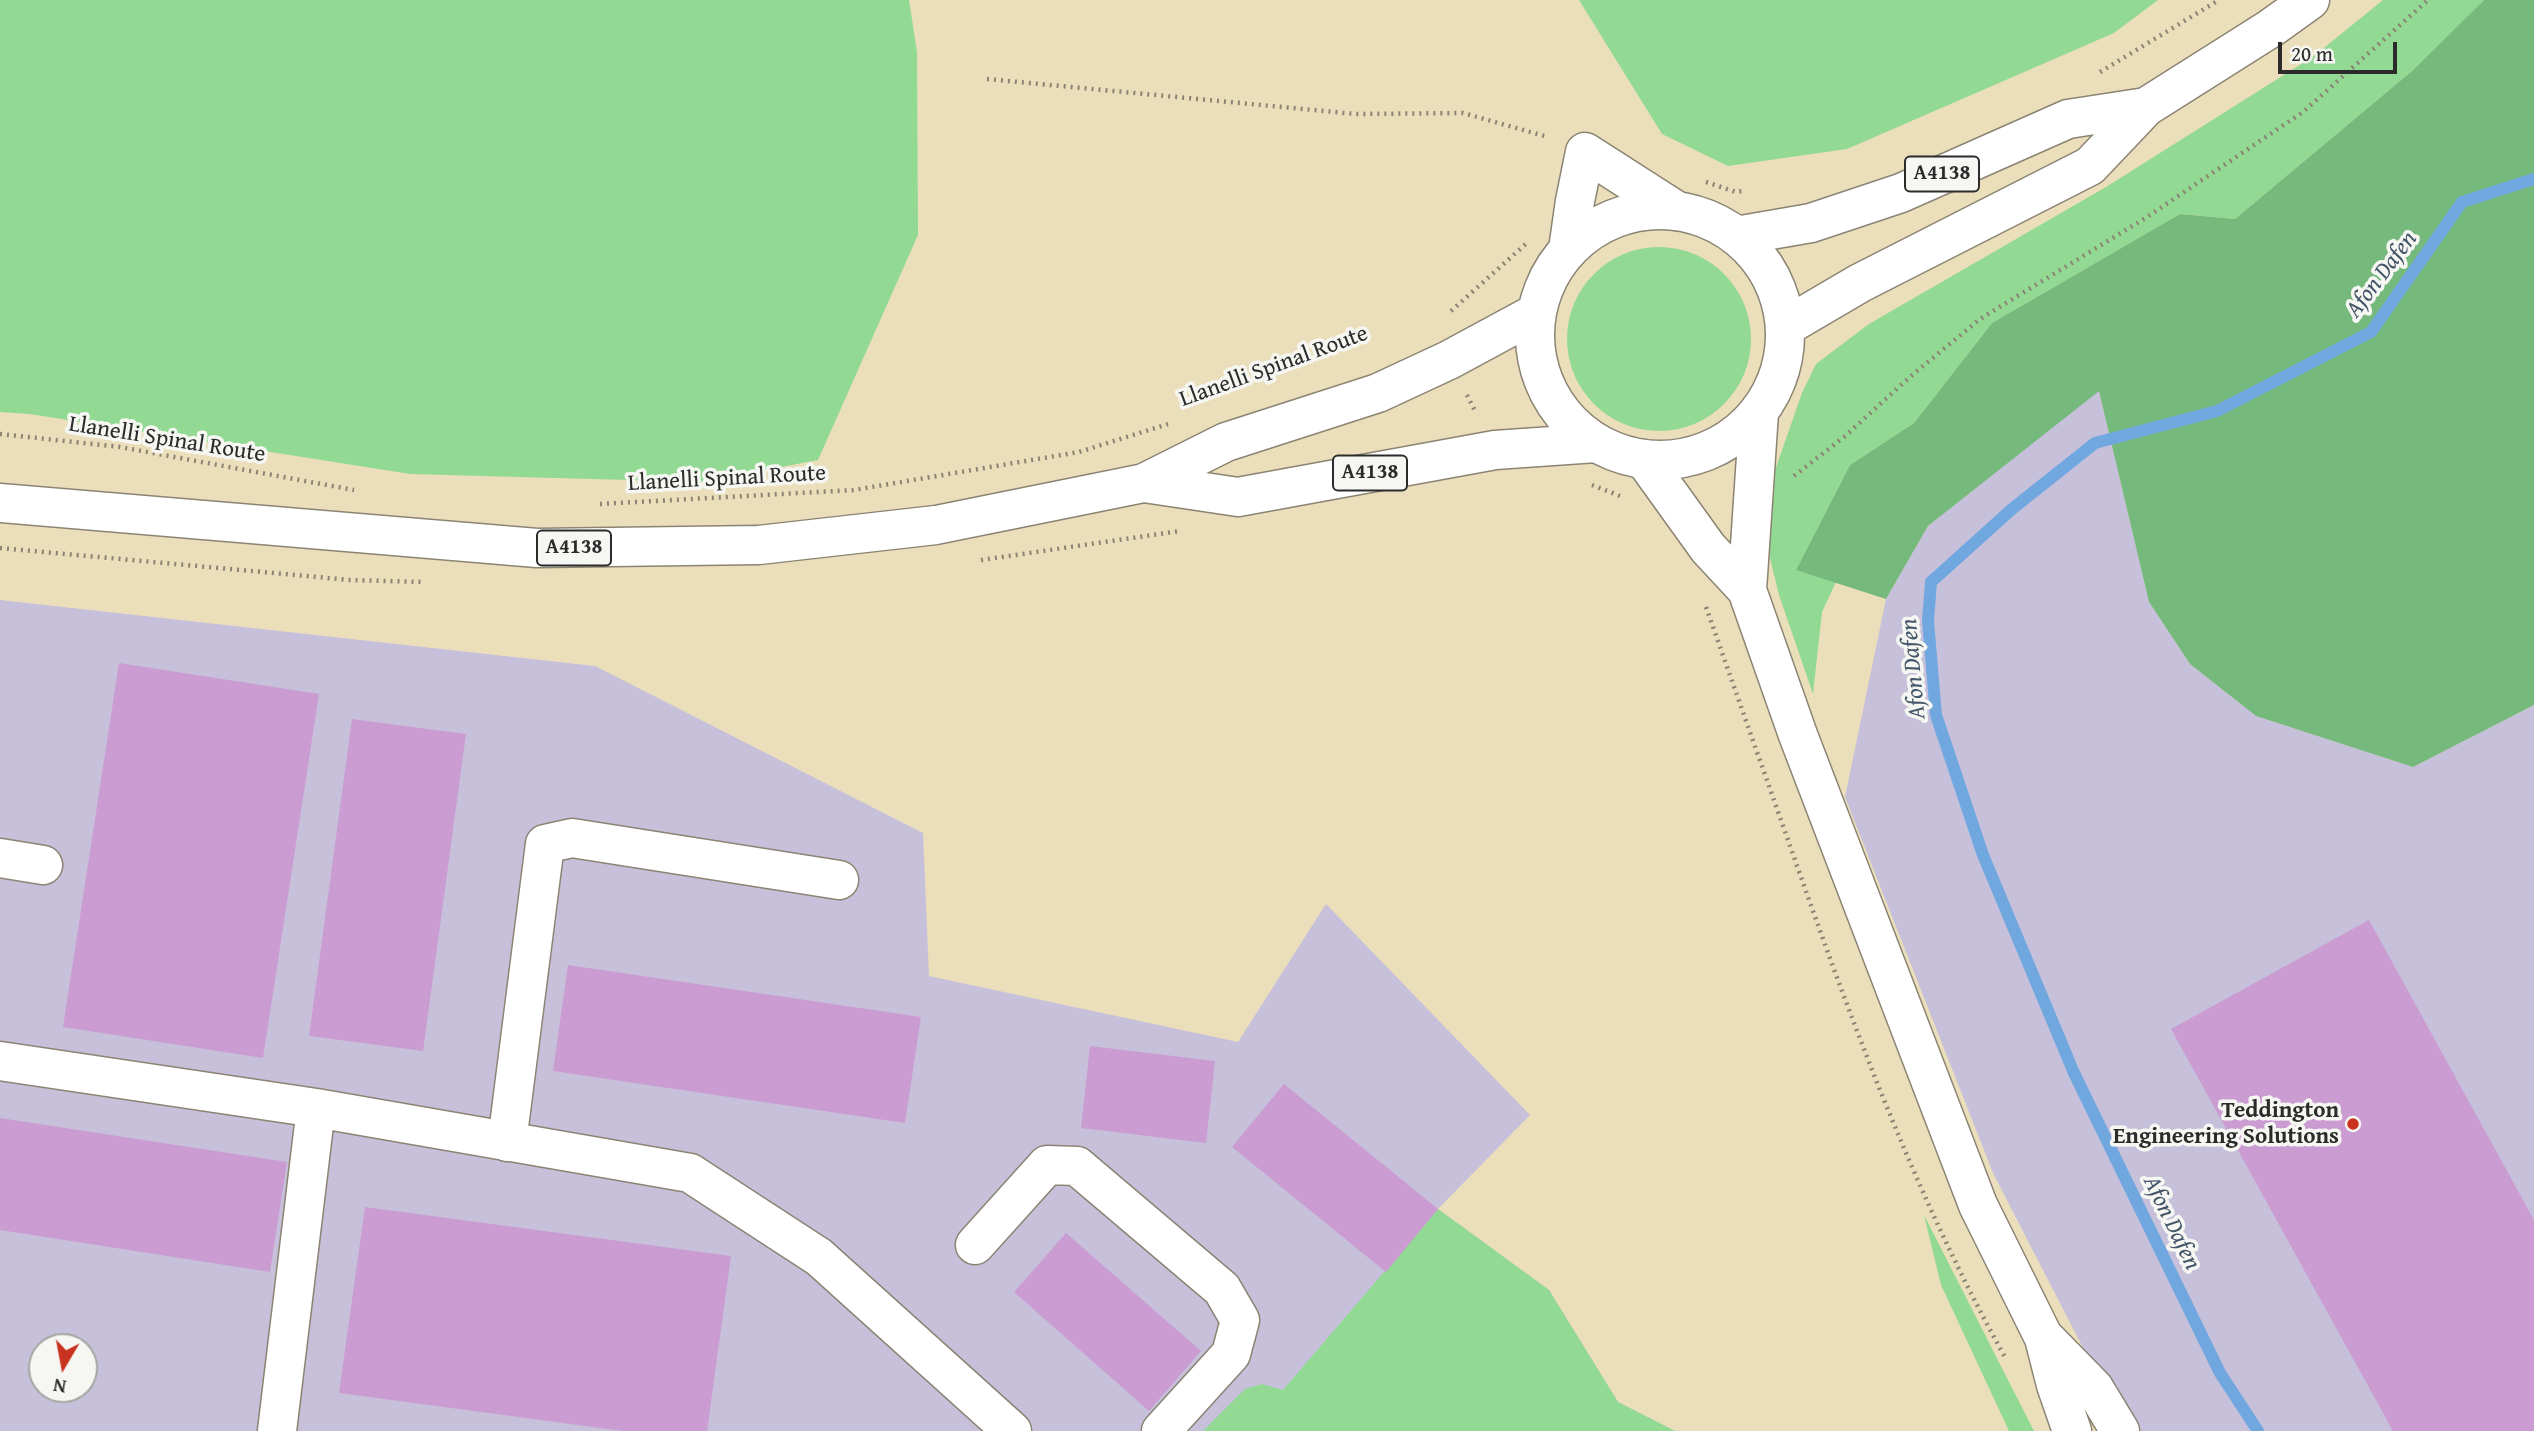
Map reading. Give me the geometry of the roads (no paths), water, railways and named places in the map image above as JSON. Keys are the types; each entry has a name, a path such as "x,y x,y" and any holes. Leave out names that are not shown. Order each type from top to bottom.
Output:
{"main road":[{"name":"A4138","path":"1785,327 1860,283 2090,166 2146,107 2271,28 2310,0"},
{"name":"A4138","path":"1736,236 1811,223 1900,192 2068,119 2146,107"},
{"path":"1568,250 1585,152 1677,211"},
{"path":"1677,211 1708,219 1736,236 1761,261 1777,292 1785,327 1783,357 1774,386 1759,412 1727,442 1687,457 1644,459 1619,454 1596,443 1567,419 1545,388 1535,352 1536,313 1547,279 1568,250 1599,225 1637,212 1677,211"},
{"name":"A4138","path":"0,503 537,548 759,545 936,525 1144,483 1226,442 1378,393 1449,360 1536,313"},
{"path":"1746,590 1759,412"},
{"name":"A4138","path":"1144,483 1238,497 1495,450 1596,443"},
{"path":"1644,459 1708,548 1746,590 1798,735 1978,1205 2044,1338 2072,1431"},
{"path":"507,1142 545,844 572,838 839,880"},
{"path":"0,858 43,865"},
{"path":"0,1060 316,1108 690,1173 819,1257 1012,1431"},
{"path":"277,1431 316,1108"},
{"path":"975,1245 1047,1166 1077,1166 1222,1289 1240,1320 1231,1354 1161,1431"},
{"path":"2044,1338 2094,1388 2120,1431"}],"waterway":[{"name":"Afon Dafen","path":"2258,1431 2220,1373 2074,1073 1983,855 1936,715 1928,621 1931,582 2012,509 2095,443 2217,411 2371,332 2462,202 2534,179"}],"place":[{"name":"Teddington Engineering Solutions","path":"2353,1124"}]}
